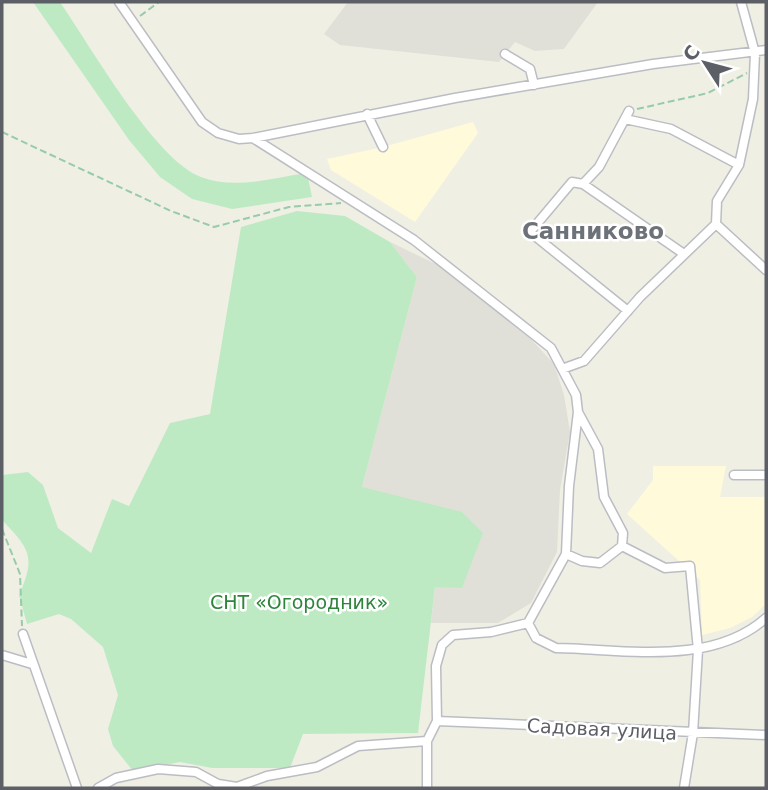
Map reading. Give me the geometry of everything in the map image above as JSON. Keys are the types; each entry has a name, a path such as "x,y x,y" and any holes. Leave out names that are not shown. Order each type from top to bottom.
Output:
{"street":[{"path":"120,2 202,122 218,133 239,139 534,85 709,56 766,50"},
{"path":"562,369 584,361 628,311 716,224 717,201 739,165 753,99 755,53 741,2"},
{"path":"505,54 530,69 534,85"},
{"path":"367,114 383,148"},
{"path":"583,184 599,167 627,115 671,129 739,165"},
{"path":"253,138 351,199 458,272 551,348 576,395 578,412 567,510 566,554 528,623 491,632 453,635 442,645 436,666 437,721 427,741 427,788"},
{"path":"628,311 530,232 572,182 583,184 684,254"},
{"path":"716,224 766,270"},
{"path":"566,554 582,561 600,563 622,546 623,533 604,497 603,470 598,449 578,412"},
{"path":"734,475 766,475"},
{"path":"622,546 665,568 690,566 698,650 693,733 684,788"},
{"path":"528,623 536,638 556,648 698,650 733,641 766,618"},
{"path":"23,634 77,788"},
{"path":"2,655 32,664"},
{"name":"Садовая улица","path":"437,721 766,735"},
{"path":"97,788 116,778 158,769 196,772 218,784 237,787 267,776 317,767 358,746 427,741"}],"path":[{"path":"133,21 159,2"},
{"path":"627,115 708,93 755,69"},
{"path":"2,132 171,211 214,227 289,207 335,206 351,199"},
{"path":"2,529 20,574 23,634"}],"shaded area":[{"path":"348,2 598,2 564,49 535,51 515,42 499,62 340,45 324,34"},
{"path":"473,122 478,133 415,222 331,170 327,159 383,147"},
{"path":"390,242 442,267 515,322 554,364 564,395 570,432 560,490 557,552 531,603 498,623 431,623 435,587 362,487 417,277"},
{"path":"653,466 726,466 720,497 766,497 766,604 752,617 730,628 702,635 700,580 627,514 653,480"}],"green space":[{"path":"33,2 60,2 124,99 164,148 183,166 201,177 227,183 254,182 307,173 312,197 232,209 192,199 160,177 129,140"},
{"name":"СНТ «Огородник»","path":"297,211 345,216 390,242 417,277 362,487 462,512 483,533 462,588 435,587 418,733 303,734 290,768 212,768 180,762 133,771 113,746 108,729 118,695 103,647 71,619 59,614 27,624 19,595 27,571 27,554 19,539 2,520 2,475 28,472 43,485 58,528 91,553 112,499 129,506 170,423 210,414 241,227"}],"district":[{"name":"Санниково","path":"593,231"}]}
